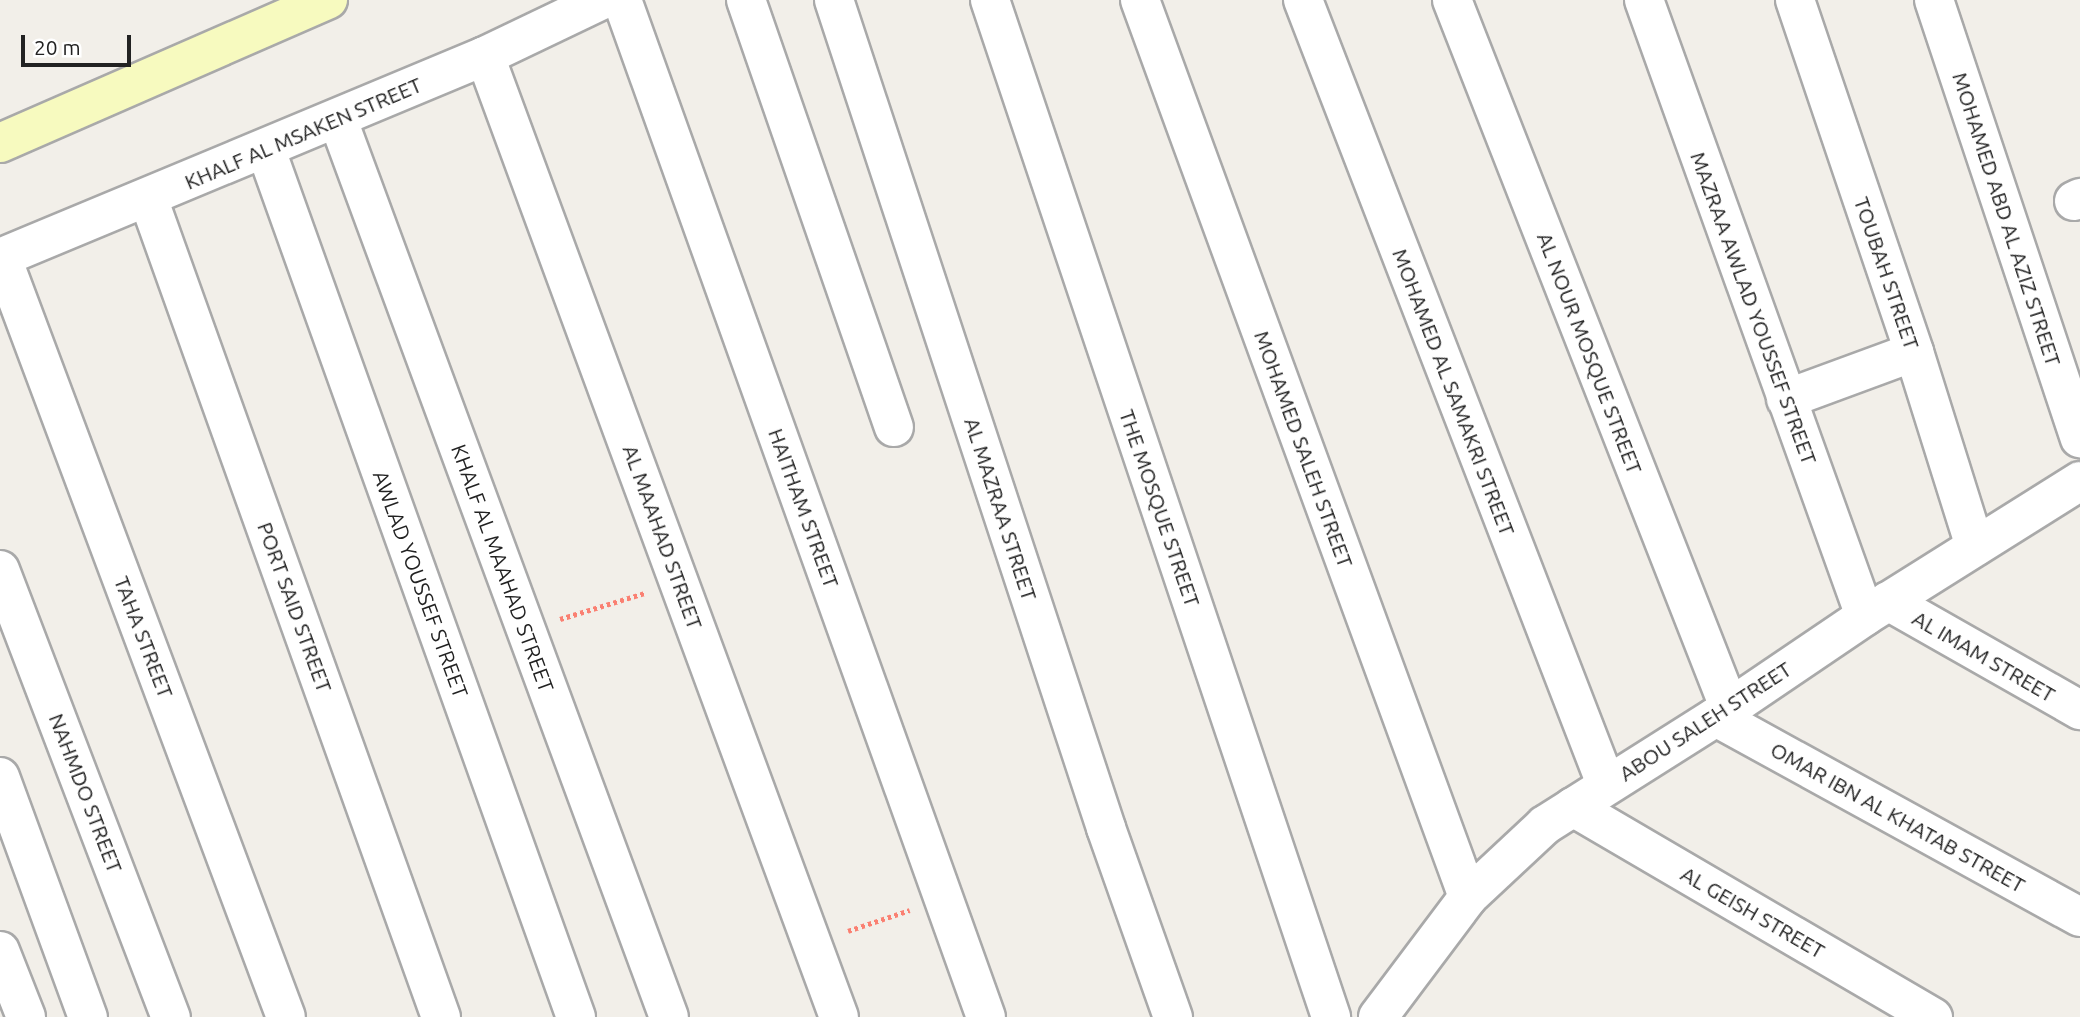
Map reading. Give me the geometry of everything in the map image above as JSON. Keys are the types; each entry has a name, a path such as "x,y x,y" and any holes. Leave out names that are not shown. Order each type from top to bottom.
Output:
{"main road":[{"path":"0,143 328,0"}],"street":[{"name":"KHALF AL MSAKEN STREET","path":"1,258 485,57 602,0"},
{"name":"HAITHAM STREET","path":"622,0 986,1017"},
{"path":"746,0 894,427"},
{"name":"AL MAZRAA STREET","path":"834,0 1101,815 1173,1017"},
{"name":"THE MOSQUE STREET","path":"990,0 1331,1017"},
{"name":"MOHAMED SALEH STREET","path":"1140,0 1468,897"},
{"name":"MOHAMED AL SAMAKRI STREET","path":"1303,0 1606,784"},
{"name":"AL NOUR MOSQUE STREET","path":"1452,0 1723,712"},
{"name":"MAZRAA AWLAD YOUSSEF STREET","path":"1644,0 1786,399 1877,609"},
{"name":"TOUBAH STREET","path":"1795,0 1914,352 1975,547"},
{"name":"MOHAMED ABD AL AZIZ STREET","path":"1934,0 2080,438"},
{"name":"AL MAAHAD STREET","path":"485,57 839,1017"},
{"name":"KHALF AL MAAHAD STREET","path":"338,120 669,1017"},
{"name":"AWLAD YOUSSEF STREET","path":"266,150 576,1017"},
{"name":"PORT SAID STREET","path":"148,198 441,1017"},
{"name":"TAHA STREET","path":"1,258 286,1017"},
{"path":"1786,399 1914,352"},
{"name":"ABOU SALEH STREET","path":"1378,1017 1468,897 1545,825 1723,712 1877,609 2080,481"},
{"name":"NAHMDO STREET","path":"0,570 171,1017"},
{"name":"AL IMAM STREET","path":"1877,609 2080,710"},
{"name":"OMAR IBN AL KHATAB STREET","path":"1723,712 2080,917"},
{"path":"0,777 88,1017"},
{"name":"AL GEISH STREET","path":"1573,807 1933,1017"},
{"path":"0,951 26,1017"}],"path":[{"path":"526,630 680,583"},
{"path":"813,944 943,898"}]}
